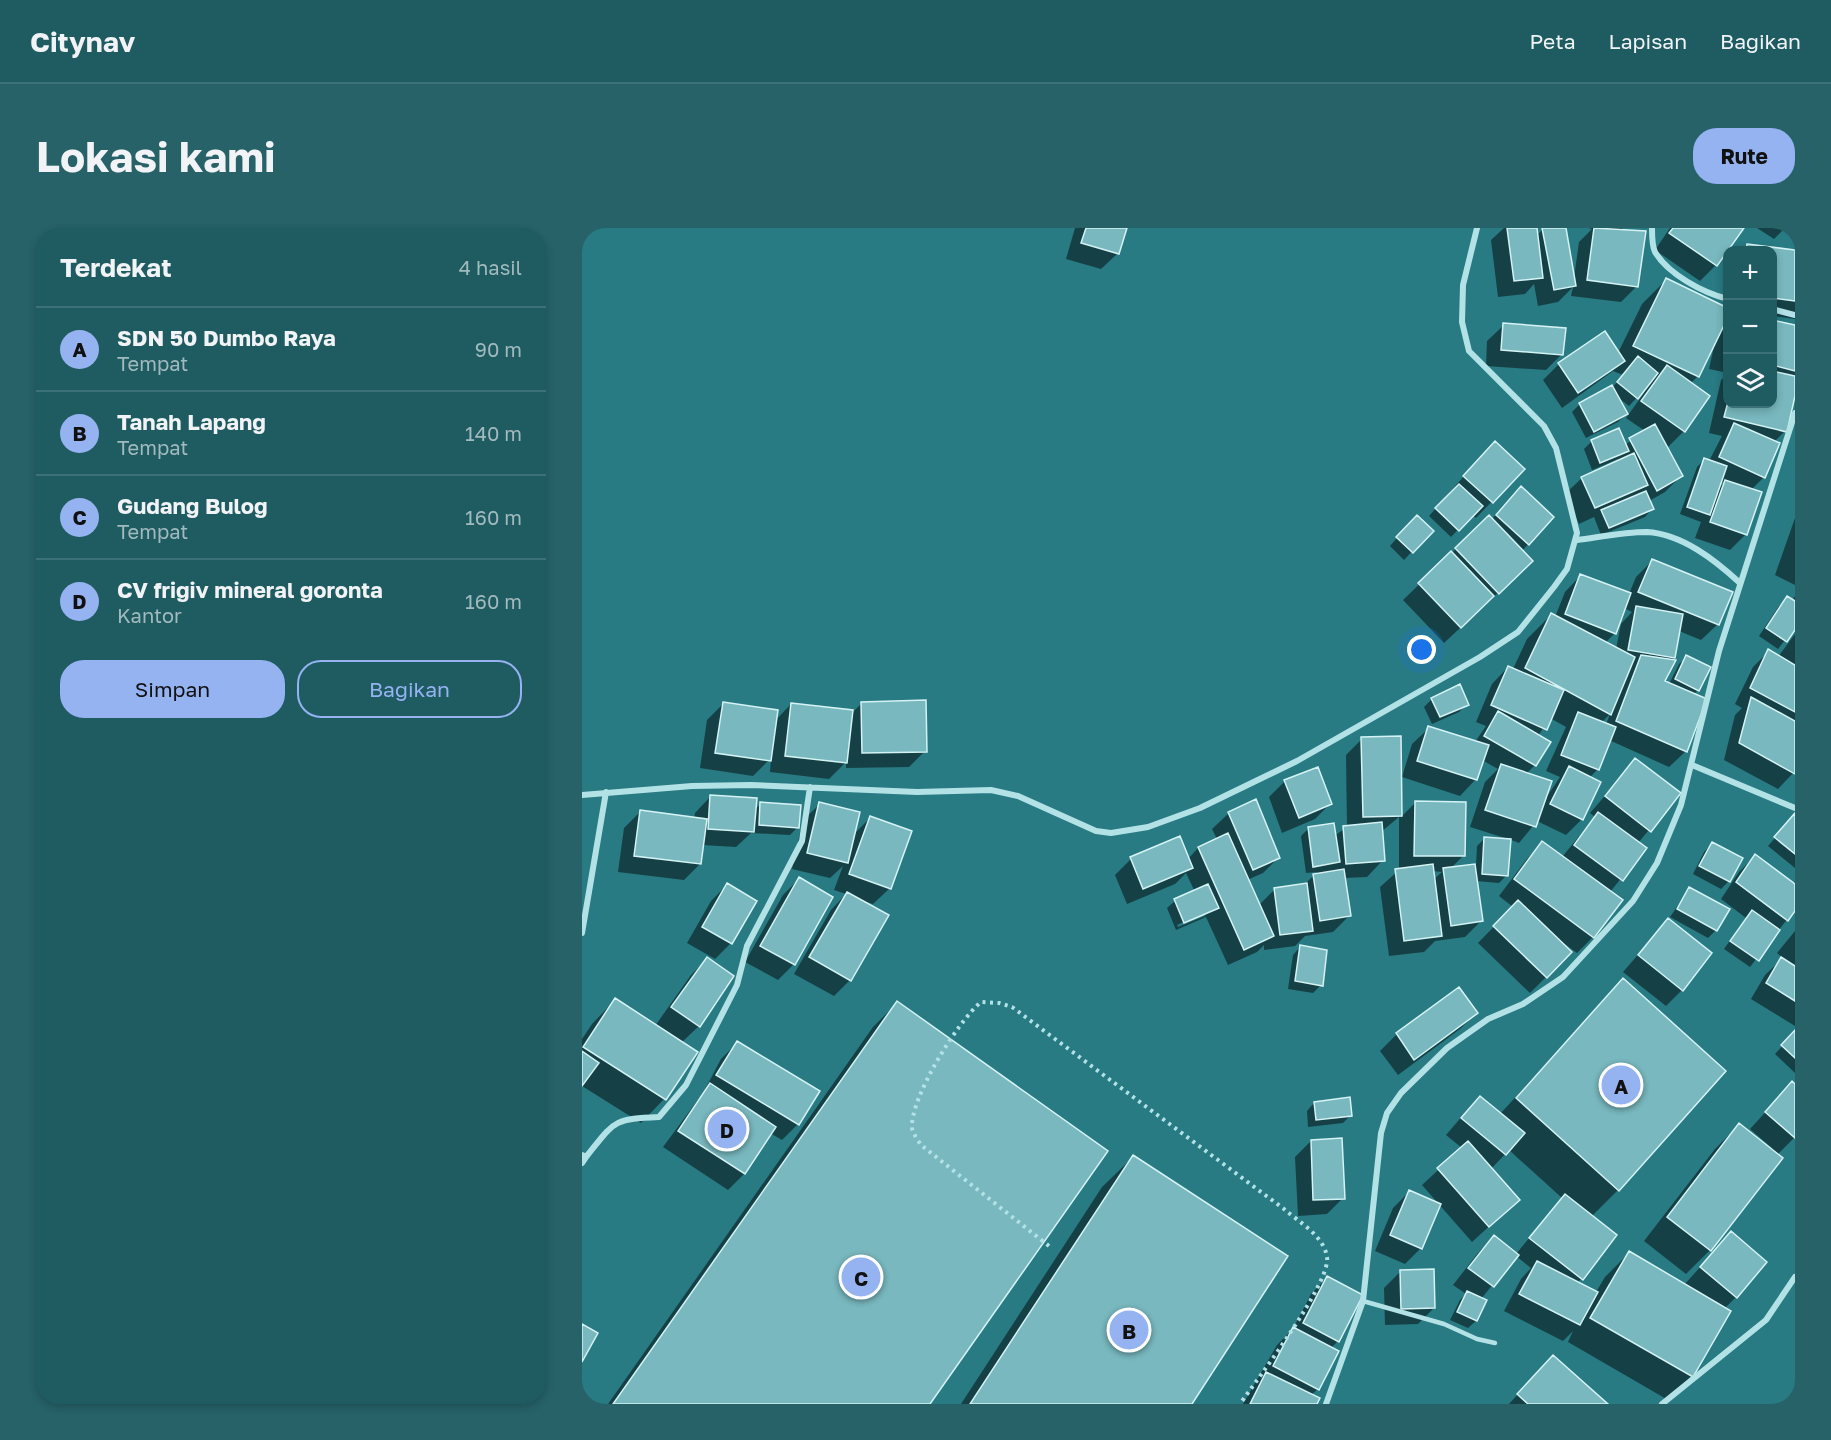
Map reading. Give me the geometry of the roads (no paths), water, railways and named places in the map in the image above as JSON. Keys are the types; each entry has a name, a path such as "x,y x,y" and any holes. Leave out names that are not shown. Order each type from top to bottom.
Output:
{"street":[{"path":"582,795 692,786 810,787 917,792 991,790 1018,796 1096,831 1111,833 1148,827 1200,808 1297,761 1480,657 1518,632 1567,568 1577,540 1574,515 1556,448 1544,426 1470,351 1462,322 1463,285 1477,228"},
{"path":"1652,228 1654,250 1668,268 1693,284 1723,297"},
{"path":"1777,310 1795,315"},
{"path":"1326,1404 1363,1301 1381,1133 1387,1113 1401,1093 1447,1048 1488,1019 1523,1004 1563,977 1633,902 1657,863 1681,805 1719,651 1795,413"},
{"path":"1577,540 1648,532 1664,536 1690,546 1716,561 1740,583"},
{"path":"1692,765 1795,808"},
{"path":"583,1159 608,1129 623,1119 659,1117 686,1085 737,985 747,946 802,841 810,787"},
{"path":"582,933 606,792"},
{"path":"1662,1404 1766,1320 1795,1277"}],"lane":[{"path":"1363,1301 1444,1324 1477,1339 1495,1343"}],"place":[{"name":"SDN 50 Dumbo Raya","path":"1621,1085"},
{"name":"CV frigiv mineral goronta","path":"727,1129"},
{"name":"Gudang Bulog","path":"861,1277"},
{"name":"Tanah Lapang","path":"1129,1330"}]}
